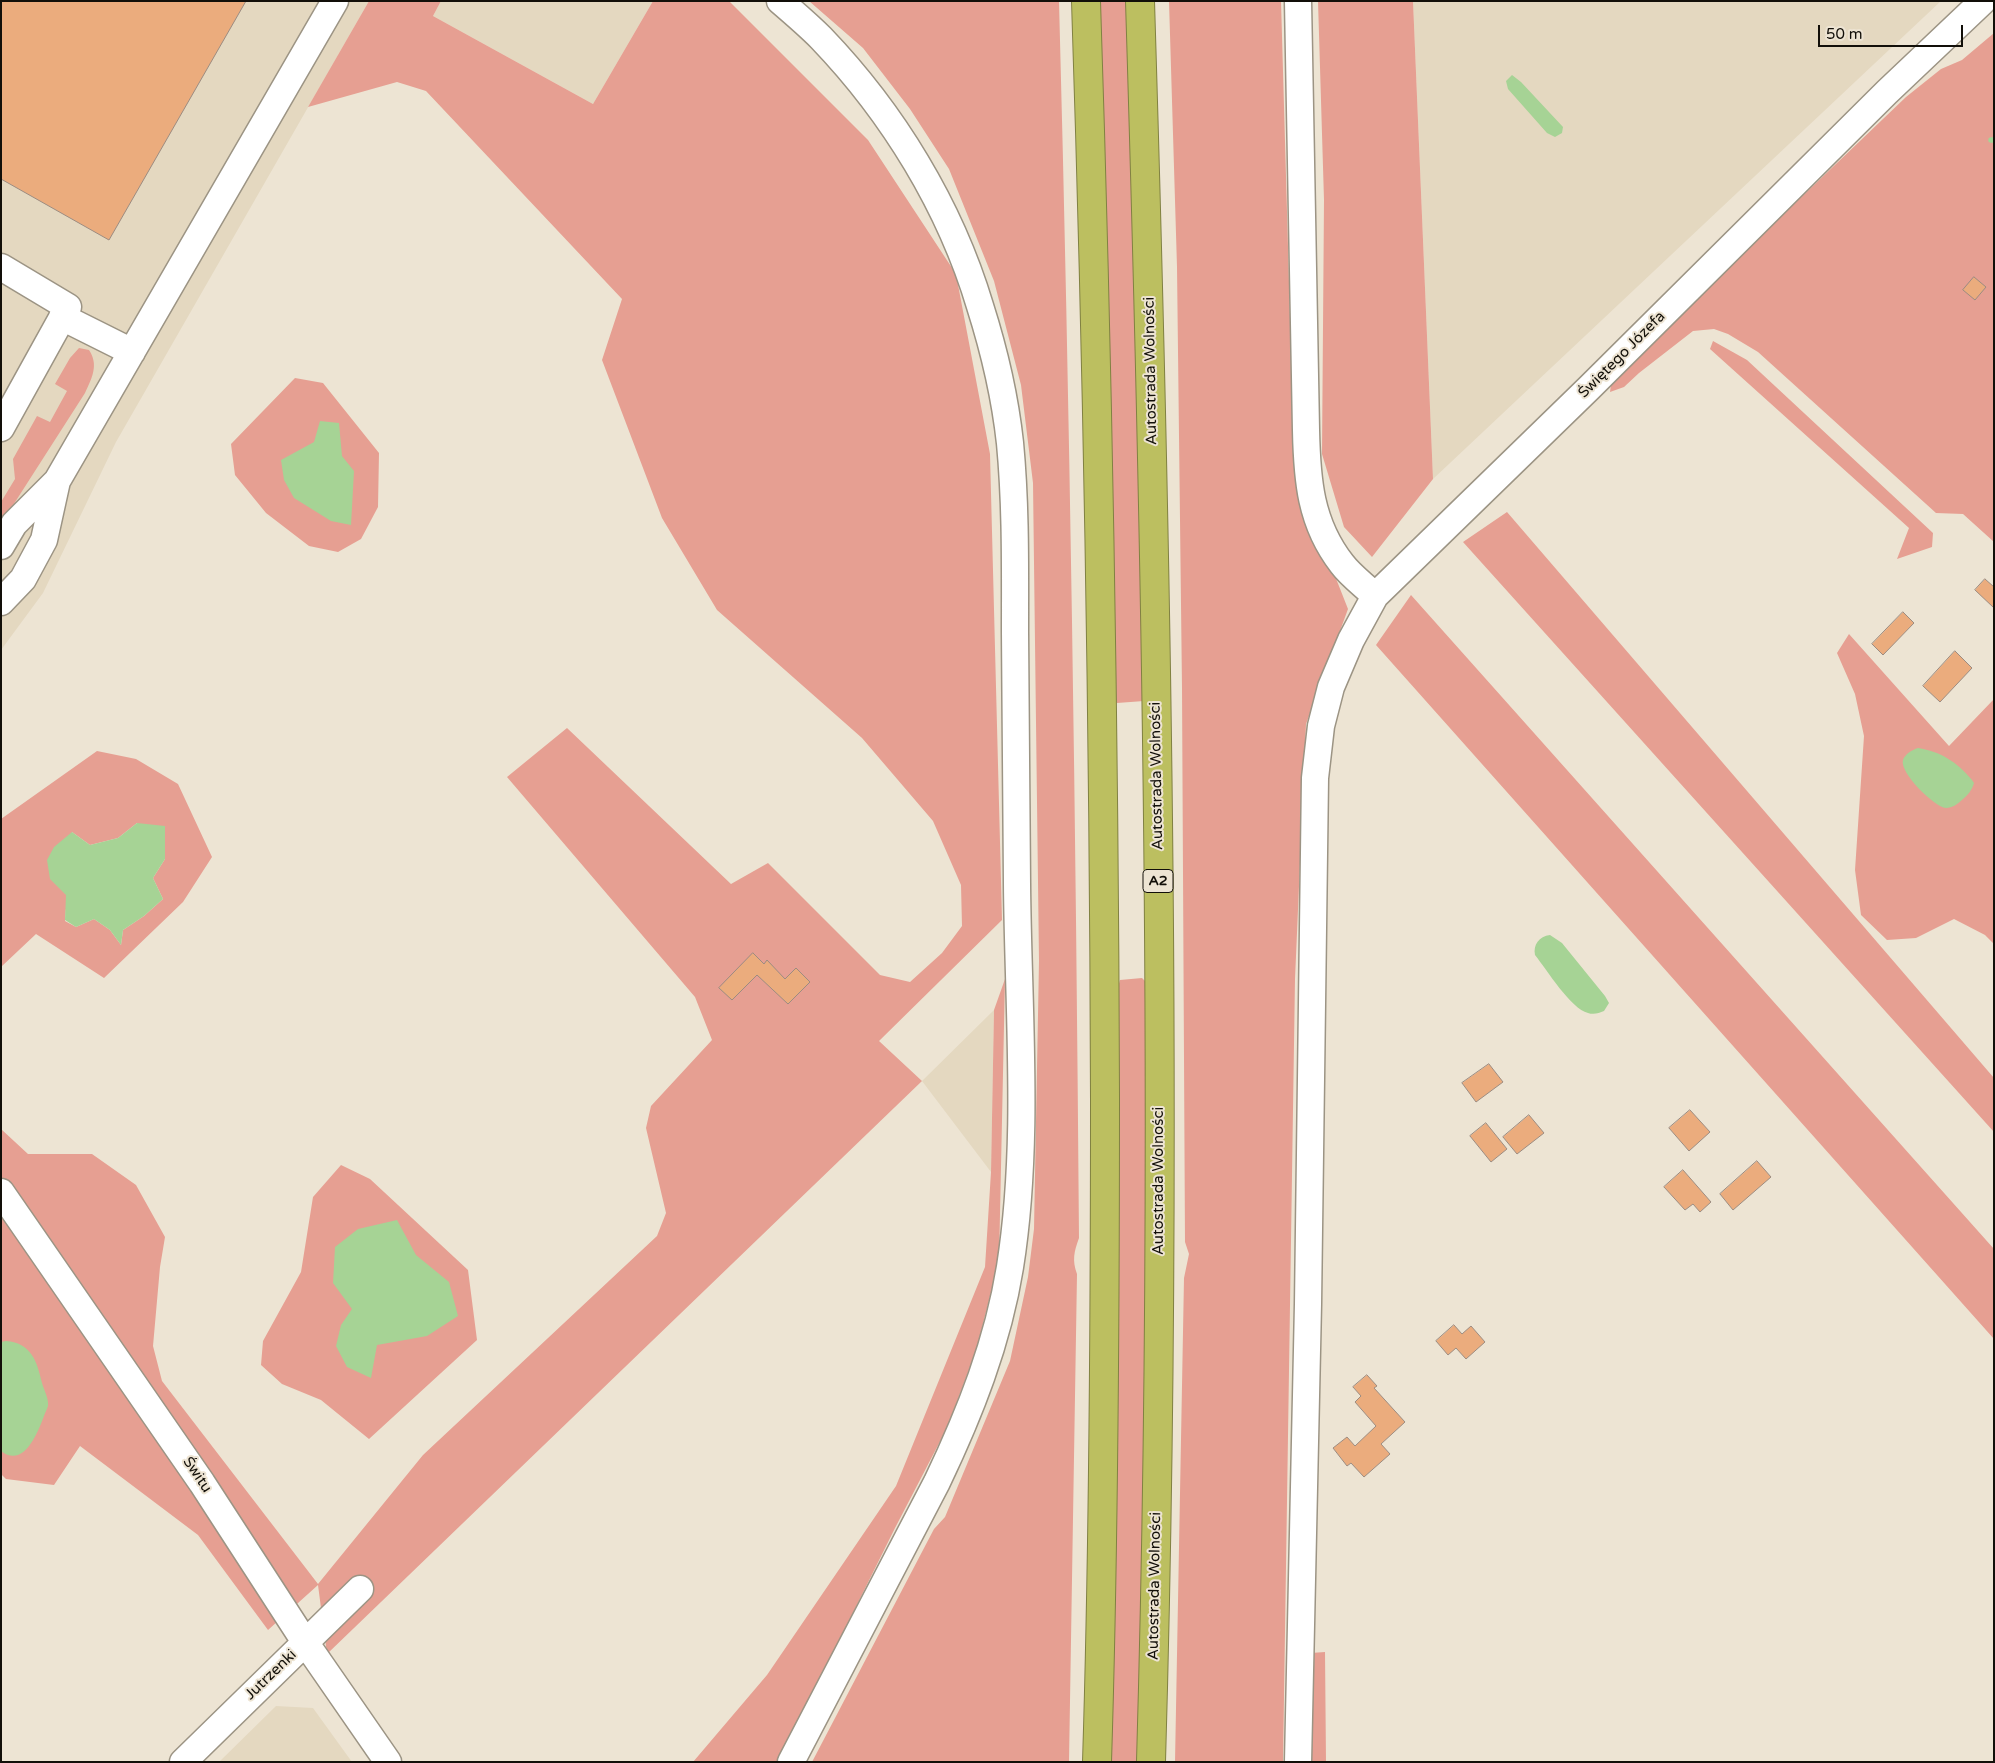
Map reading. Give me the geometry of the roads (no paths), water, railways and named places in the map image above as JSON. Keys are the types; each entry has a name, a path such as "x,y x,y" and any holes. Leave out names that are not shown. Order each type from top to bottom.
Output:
{"highway":[{"path":"1086,1 1102,648 1104,928 1104,1309 1097,1762"},
{"name":"Autostrada Wolności","path":"1140,1 1151,359 1158,783 1159,1258 1151,1762"}],"street":[{"path":"1,546 14,524 57,481 335,1"},
{"path":"780,1 818,35 865,88 912,156 941,208 960,248 980,304 998,368 1010,441 1014,517 1017,921 1022,1148 1018,1204 1010,1268 994,1338 976,1393 937,1482 791,1762"},
{"path":"1298,1 1306,430 1309,492 1323,534 1342,565 1375,596"},
{"name":"Świętego Józefa","path":"1298,1762 1308,1304 1315,788 1321,726 1331,687 1351,640 1375,596 1590,388 1887,92 1983,1"},
{"path":"1,268 68,307 1,428"},
{"path":"62,317 132,352"},
{"path":"1,602 23,579 44,540 57,481"},
{"name":"Świtu","path":"1,1192 202,1483 305,1642 388,1762"},
{"name":"Jutrzenki","path":"182,1762 360,1589"}]}
